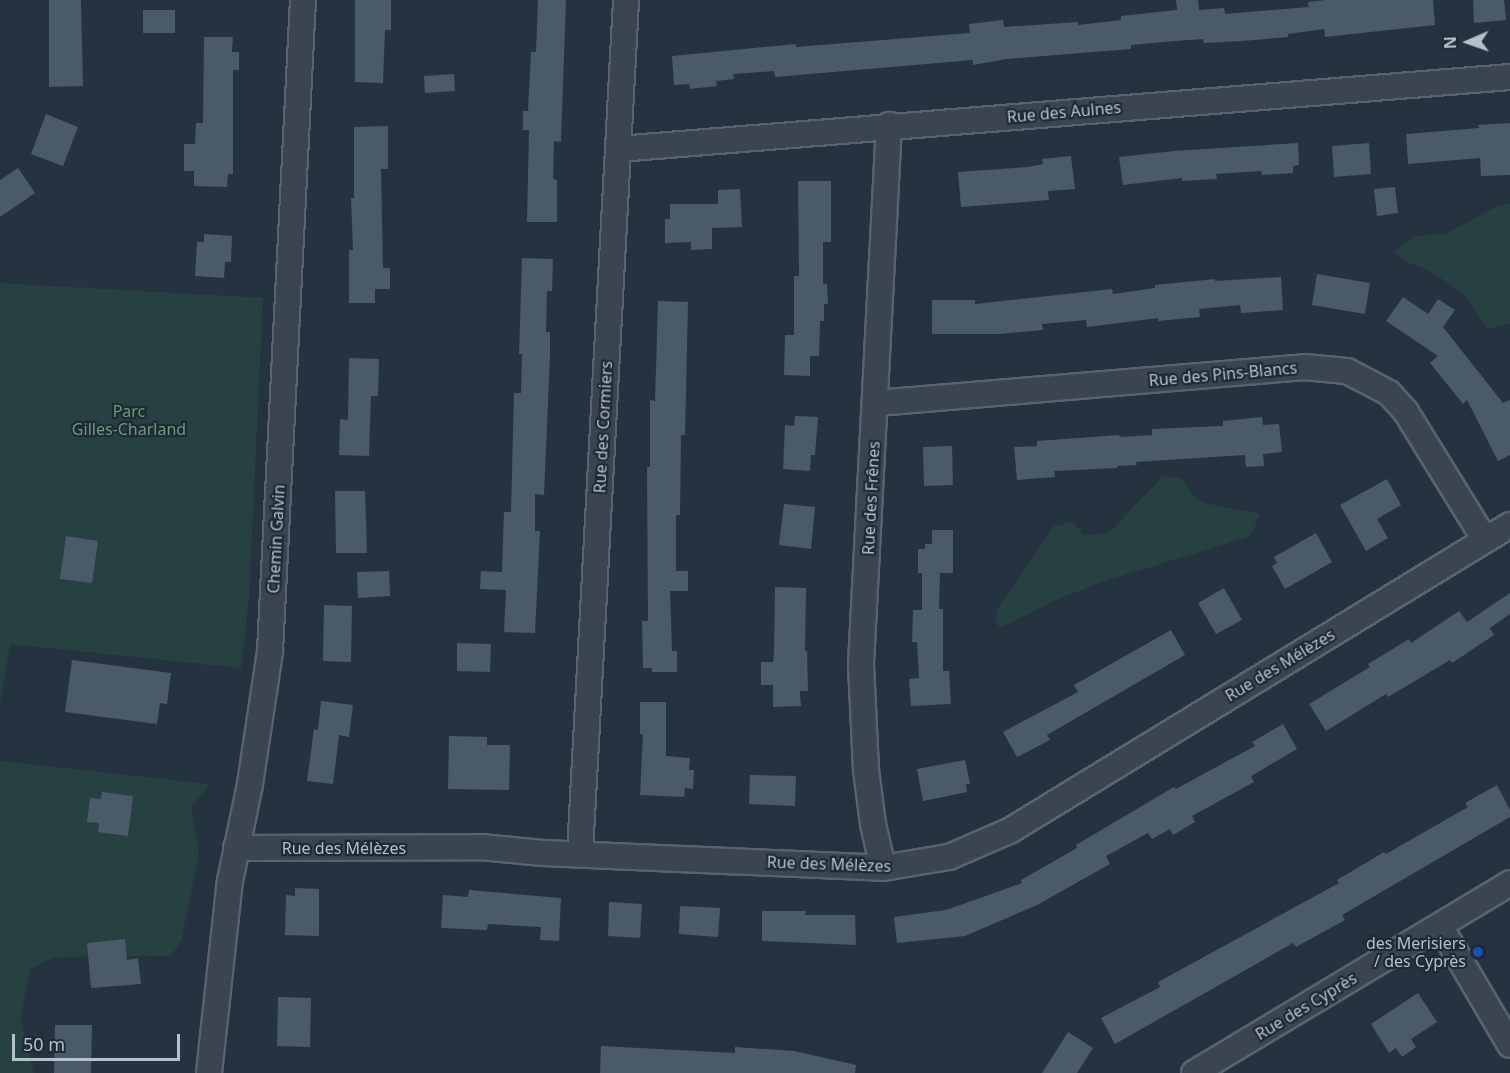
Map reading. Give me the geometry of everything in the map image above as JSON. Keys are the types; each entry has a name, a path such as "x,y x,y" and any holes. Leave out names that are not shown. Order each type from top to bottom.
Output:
{"street":[{"name":"Chemin Galvin","path":"209,1073 222,938 236,848 258,738 270,651 303,0"},
{"name":"Rue des Cormiers","path":"580,853 626,0"},
{"name":"Rue des Aulnes","path":"619,149 889,125 1510,76"},
{"name":"Rue des Frênes","path":"883,868 873,824 866,770 861,684 877,403 889,125"},
{"name":"Rue des Pins-Blancs","path":"877,403 1304,367 1347,371 1389,393 1406,412 1485,540"},
{"name":"Rue des Mélèzes","path":"236,848 481,847 883,868 949,857 1011,830 1510,525"},
{"name":"Rue des Cyprès","path":"1194,1073 1510,883"},
{"path":"1440,926 1510,1045"}],"green space":[{"path":"1510,204 1510,323 1487,329 1463,293 1430,271 1407,262 1394,251 1417,236 1446,234 1497,206"},
{"name":"Parc Gilles-Charland","path":"0,283 263,298 249,598 241,668 10,644 0,705"},
{"path":"1163,476 1181,478 1194,497 1204,503 1260,514 1251,536 1102,582 1058,599 1000,628 995,620 998,608 1054,526 1073,522 1084,535 1109,533"},
{"path":"0,761 210,784 191,807 199,854 181,941 171,956 54,957 31,969 20,1017 34,1073 0,1073"}],"building":[{"path":"49,0 81,0 83,86 49,87"},
{"path":"355,0 391,0 391,30 385,30 383,83 355,82"},
{"path":"538,0 566,0 561,142 554,141 553,179 557,180 557,222 527,222 529,130 523,130 523,111 528,111 531,52 536,52"},
{"path":"1176,0 1198,0 1199,10 1224,8 1225,14 1309,7 1308,2 1326,0 1433,0 1435,25 1325,37 1324,29 1288,34 1288,37 1242,41 1204,43 1203,39 1175,41 1131,45 1131,49 1007,59 973,65 973,60 775,77 774,71 733,74 734,79 716,81 717,86 690,89 689,84 674,85 672,56 796,44 796,47 970,33 969,24 1003,20 1004,27 1078,22 1078,25 1121,20 1121,16 1177,10"},
{"path":"1473,0 1504,0 1506,20 1474,23"},
{"path":"143,10 175,10 175,33 143,33"},
{"path":"204,37 233,37 232,52 239,52 239,70 233,70 233,174 228,174 227,187 194,186 194,171 184,171 184,144 195,144 196,123 203,123"},
{"path":"454,74 455,91 425,93 424,76"},
{"path":"46,114 78,127 63,166 31,154"},
{"path":"1510,123 1510,175 1481,176 1480,158 1408,164 1406,134"},
{"path":"388,126 388,169 381,169 383,268 390,268 390,289 375,289 375,303 349,303 349,250 353,250 351,198 354,198 354,127"},
{"path":"1298,143 1299,165 1293,166 1293,173 1262,175 1261,171 1216,174 1217,179 1182,181 1182,178 1123,185 1119,157"},
{"path":"1369,143 1371,174 1334,177 1332,146"},
{"path":"1071,156 1075,189 1048,191 1049,200 961,207 958,172 1028,167 1043,164 1042,159"},
{"path":"18,168 35,193 0,217 0,180"},
{"path":"798,181 831,181 831,242 823,242 823,284 827,284 828,304 824,304 824,321 820,321 819,356 810,356 810,376 784,375 785,335 794,335 794,276 799,276"},
{"path":"1395,187 1398,213 1377,216 1374,189"},
{"path":"740,189 742,227 712,228 712,249 691,250 691,242 665,243 665,219 670,219 670,204 718,204 718,190"},
{"path":"204,234 232,236 231,262 225,262 224,278 195,276 197,242 204,242"},
{"path":"522,258 553,259 552,291 547,291 546,332 550,332 550,355 544,495 535,494 535,531 540,531 535,633 504,632 506,590 480,589 481,571 502,572 504,512 511,512 514,393 521,393 522,354 519,354"},
{"path":"1317,274 1370,283 1365,314 1312,305"},
{"path":"1281,277 1283,310 1241,313 1240,305 1199,309 1200,317 1158,321 1158,318 1087,327 1086,320 1042,324 1043,330 999,334 932,334 932,300 975,300 975,304 1112,289 1113,294 1155,288 1155,285 1215,279 1215,281"},
{"path":"1403,297 1428,314 1438,299 1455,310 1443,327 1503,403 1510,400 1510,455 1498,461 1467,400 1463,404 1430,363 1438,356 1386,321"},
{"path":"658,301 688,302 685,435 681,435 680,515 676,515 676,571 688,571 688,591 670,591 672,651 677,651 677,672 652,672 652,668 643,668 642,621 648,621 647,467 650,467 650,400 655,401"},
{"path":"349,358 379,359 378,396 371,396 369,456 339,455 340,419 348,420"},
{"path":"795,416 818,417 815,455 811,455 810,471 783,469 785,425 794,426"},
{"path":"1262,417 1263,425 1279,424 1282,452 1263,454 1264,466 1246,467 1245,455 1136,462 1137,465 1117,466 1117,468 1054,471 1055,477 1017,480 1014,447 1037,446 1037,441 1152,435 1152,429 1223,426 1223,421"},
{"path":"952,446 953,485 924,486 923,447"},
{"path":"1387,479 1401,505 1377,519 1388,538 1366,551 1340,505"},
{"path":"335,491 365,491 367,553 336,553"},
{"path":"784,504 815,507 811,549 779,545"},
{"path":"932,530 953,530 953,573 940,573 939,609 943,609 943,671 949,671 951,704 911,706 909,679 919,678 917,642 912,642 913,610 922,610 922,573 918,573 918,549 925,549 925,544 932,544"},
{"path":"1316,533 1332,562 1285,589 1272,566 1277,563 1274,557"},
{"path":"66,536 98,541 92,583 60,579"},
{"path":"389,571 390,596 358,598 357,572"},
{"path":"775,587 806,588 805,651 807,651 808,691 800,691 801,706 773,707 773,685 761,685 761,662 773,662"},
{"path":"1224,588 1242,620 1216,634 1198,603"},
{"path":"1510,593 1510,614 1490,628 1494,635 1452,663 1450,660 1388,697 1386,694 1326,731 1309,704 1370,667 1368,664 1409,639 1411,643 1459,611 1467,622"},
{"path":"324,605 352,606 351,662 323,661"},
{"path":"1171,630 1185,655 1047,735 1050,740 1017,757 1003,732 1078,692 1074,685"},
{"path":"457,643 491,644 490,672 457,671"},
{"path":"72,660 171,673 167,704 160,703 157,724 65,712"},
{"path":"321,701 353,705 349,737 339,735 333,784 307,781 314,729 318,730"},
{"path":"640,702 666,702 666,756 690,758 689,770 694,770 693,789 685,788 684,797 640,795 643,734 640,734"},
{"path":"1283,724 1297,749 1251,776 1254,782 1192,816 1195,822 1173,835 1170,829 1152,839 1148,833 1106,856 1110,864 1037,905 965,936 897,943 894,917 946,910 1022,883 1021,880 1077,848 1076,845 1174,787 1176,789 1255,746 1252,742"},
{"path":"449,736 487,737 487,745 510,745 509,790 448,789"},
{"path":"965,760 970,784 966,784 967,792 923,801 917,769"},
{"path":"750,775 796,776 795,806 749,804"},
{"path":"1497,785 1510,810 1510,817 1342,915 1345,920 1296,947 1293,943 1115,1044 1101,1018 1160,987 1158,982 1339,883 1337,880 1468,807 1465,803"},
{"path":"102,792 133,796 128,836 98,832 99,823 87,822 90,798 101,799"},
{"path":"295,888 319,889 319,936 285,935 286,895 295,896"},
{"path":"469,890 561,898 559,941 540,940 541,927 488,924 487,930 441,928 443,895 468,897"},
{"path":"609,902 642,904 640,938 608,936"},
{"path":"680,906 720,908 718,937 679,934"},
{"path":"762,911 806,911 805,915 855,915 856,945 762,941"},
{"path":"125,939 127,960 138,958 141,984 91,988 87,943"},
{"path":"1418,993 1437,1022 1411,1039 1416,1047 1402,1057 1396,1048 1389,1053 1371,1024"},
{"path":"278,997 311,998 310,1047 277,1046"},
{"path":"55,1025 92,1025 91,1073 54,1073"},
{"path":"1068,1032 1093,1048 1077,1073 1042,1073"},
{"path":"601,1046 735,1053 735,1047 794,1051 856,1065 855,1073 600,1073"}],"place":[{"name":"des Merisiers / des Cyprès","path":"1478,952"}]}
